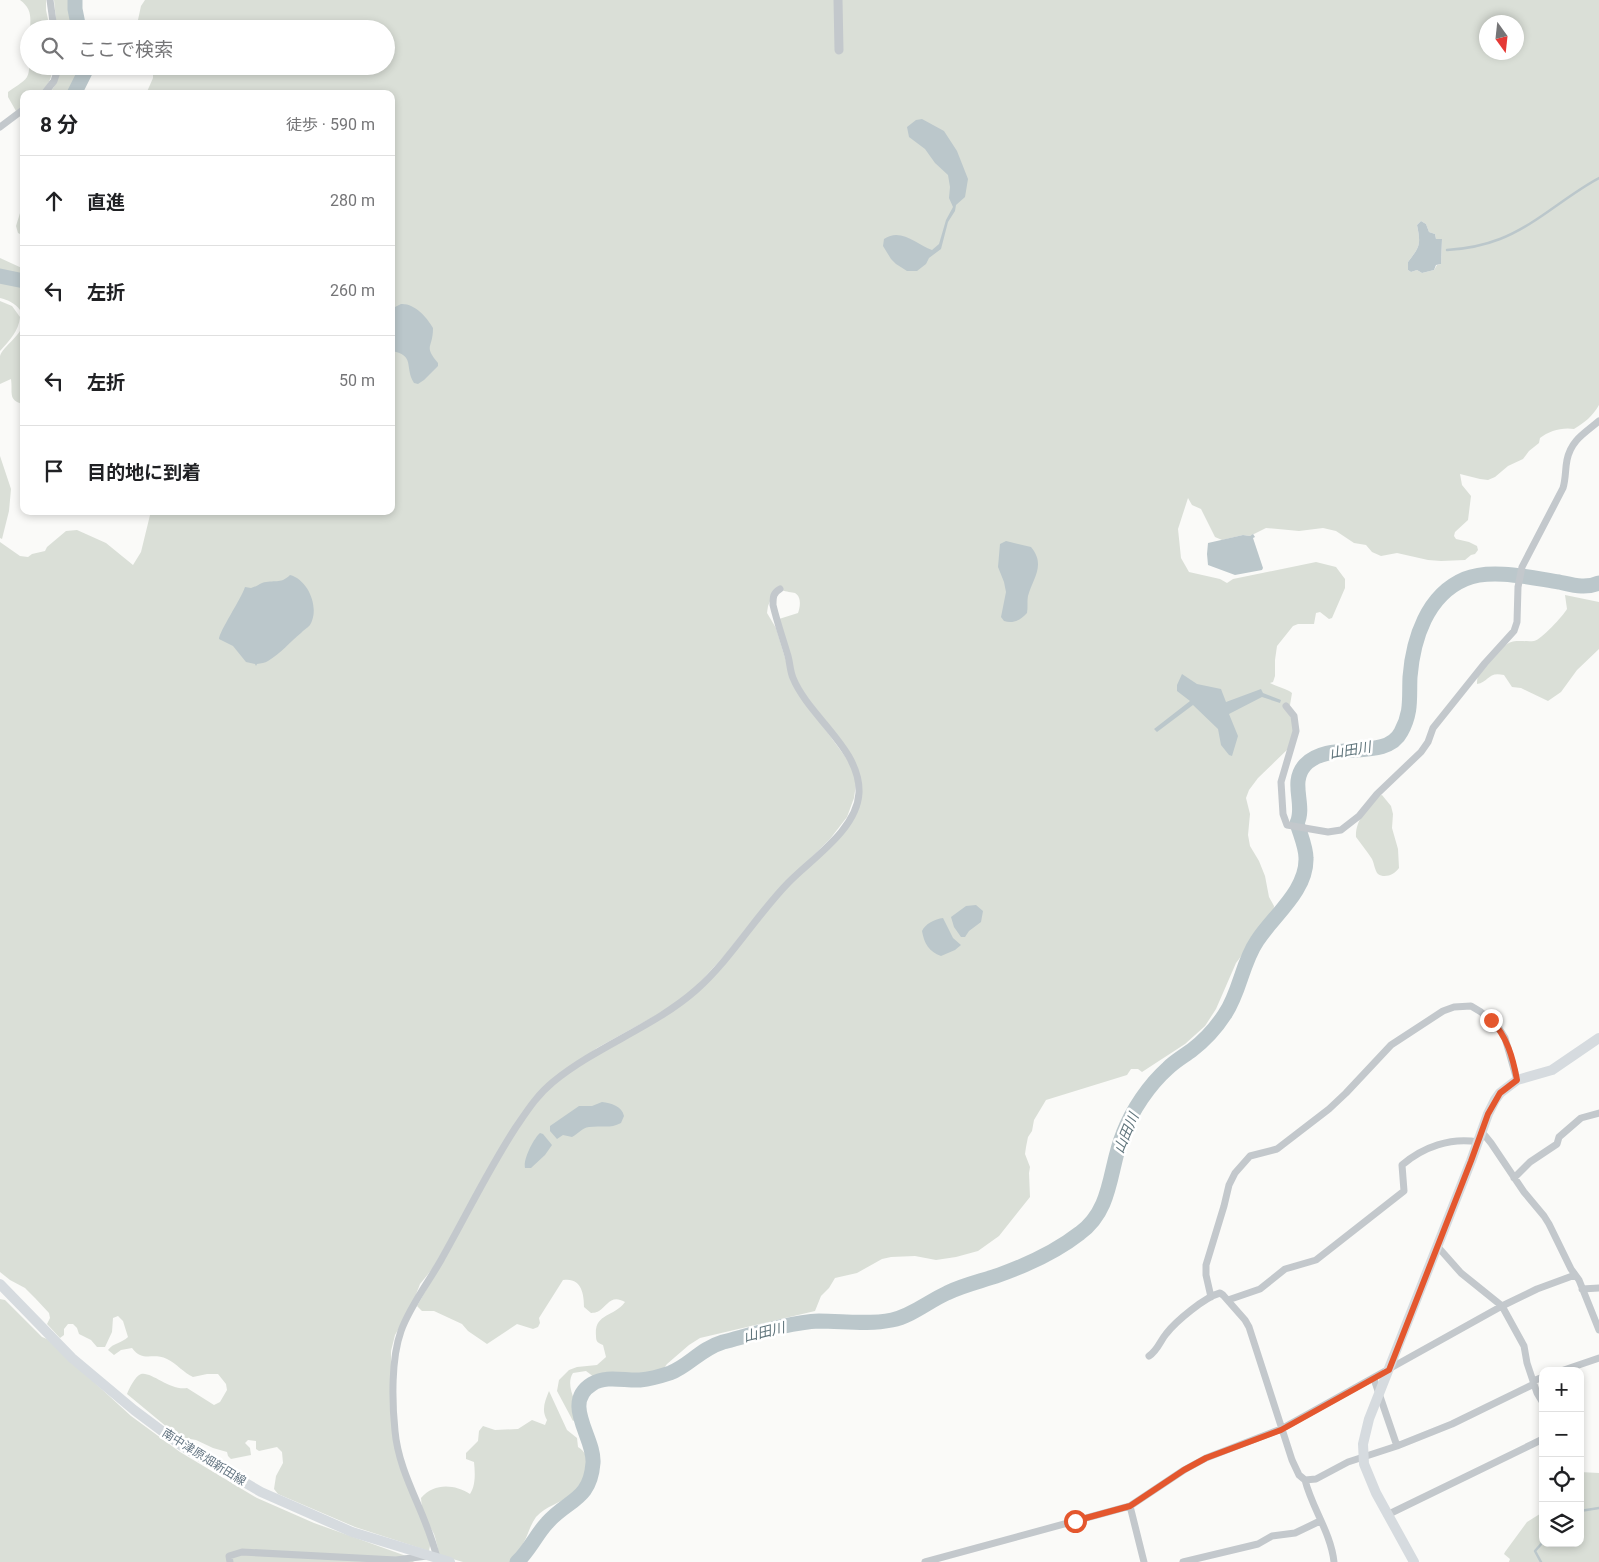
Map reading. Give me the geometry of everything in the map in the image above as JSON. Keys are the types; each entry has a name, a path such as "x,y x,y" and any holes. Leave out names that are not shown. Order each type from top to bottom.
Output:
{"main road":[{"path":"1414,1562 1376,1493 1363,1457 1366,1429 1488,1114 1500,1093 1517,1080 1552,1070 1599,1038"},
{"name":"南中津原畑新田線","path":"0,1284 72,1358 134,1410 182,1446 261,1492 352,1532 450,1562"}],"street":[{"path":"50,0 53,20"},
{"path":"838,0 839,50"},
{"path":"47,90 56,75"},
{"path":"0,127 20,112"},
{"path":"1286,706 1294,716 1296,731 1280,782 1283,814 1287,825 1334,832 1348,826 1383,787 1420,752 1428,742 1434,728 1485,663 1514,631 1517,622 1518,587 1522,567 1563,488 1571,448 1578,437 1599,421"},
{"path":"230,1562 229,1556 242,1552 396,1560 434,1557 434,1542 404,1470 395,1431 394,1374 399,1334 458,1230 498,1154 535,1098 554,1081 598,1050 674,1008 704,983 776,896 844,829 859,798 855,768 804,698 793,679 773,605 773,596 780,589"},
{"path":"1211,1297 1206,1275 1206,1264 1229,1184 1235,1173 1250,1156 1277,1149 1328,1109 1346,1093 1391,1045 1449,1009 1471,1006 1482,1012 1498,1027 1505,1038 1517,1080"},
{"path":"1514,1178 1530,1162 1557,1144 1559,1137 1581,1118 1599,1113"},
{"path":"1482,1132 1514,1178 1544,1216 1582,1288 1599,1330"},
{"path":"1228,1300 1260,1290 1286,1269 1316,1260 1404,1191 1402,1165 1417,1154 1432,1146 1465,1141 1478,1142"},
{"path":"1438,1247 1461,1272 1502,1306 1524,1346 1539,1394"},
{"path":"925,1562 1130,1506 1184,1470 1206,1458 1281,1430 1502,1306 1537,1289 1575,1275"},
{"path":"1582,1288 1599,1288"},
{"path":"1150,1356 1155,1352 1172,1327 1211,1297 1220,1293 1228,1300 1245,1320 1248,1327 1281,1430 1300,1476 1305,1480 1330,1542 1334,1562"},
{"path":"1573,1367 1599,1358"},
{"path":"1374,1379 1378,1396 1397,1446"},
{"path":"1305,1480 1316,1479 1348,1462 1397,1446 1464,1419 1539,1379"},
{"path":"1387,1515 1539,1441"},
{"path":"1130,1506 1144,1562"},
{"path":"1183,1562 1258,1544 1272,1536 1295,1533 1320,1521"}],"shaded area":[{"path":"20,0 46,0 48,20 30,20 30,13"},
{"path":"54,0 72,0 75,20 56,20"},
{"path":"145,0 1599,0 1599,405 1594,413 1574,429 1560,429 1540,438 1539,443 1523,459 1508,466 1495,477 1488,480 1460,474 1462,485 1471,496 1468,520 1455,532 1454,536 1456,539 1477,546 1478,550 1465,560 1428,560 1397,553 1381,556 1372,552 1366,545 1354,543 1336,531 1323,528 1299,531 1266,528 1250,536 1243,535 1222,540 1215,537 1201,509 1192,505 1188,498 1178,529 1181,558 1189,572 1220,579 1227,583 1233,579 1316,562 1336,567 1345,579 1345,588 1332,618 1329,619 1320,612 1316,613 1314,624 1298,624 1293,626 1277,646 1275,676 1273,682 1270,683 1292,693 1290,705 1286,709 1292,719 1295,730 1290,747 1258,778 1249,790 1246,798 1250,814 1248,835 1250,846 1265,876 1269,897 1274,906 1273,914 1236,963 1216,1009 1205,1026 1185,1044 1142,1072 1138,1069 1131,1069 1127,1075 1046,1100 1034,1120 1026,1147 1025,1154 1030,1167 1030,1197 999,1236 978,1251 936,1260 915,1256 891,1257 882,1259 857,1273 835,1278 821,1296 815,1311 700,1338 667,1364 664,1368 667,1375 662,1379 620,1383 594,1377 586,1371 573,1373 570,1383 581,1417 573,1421 557,1391 559,1380 569,1370 577,1367 597,1365 606,1357 603,1345 596,1340 598,1323 625,1302 616,1299 610,1301 598,1311 591,1313 584,1307 582,1292 578,1284 574,1281 563,1280 539,1318 540,1323 538,1327 533,1329 517,1324 487,1344 468,1331 462,1324 434,1311 422,1311 417,1306 493,1170 487,1172 433,1268 420,1284 412,1305 395,1335 391,1351 391,1402 396,1449 415,1503 430,1537 429,1551 355,1527 278,1494 274,1489 276,1476 283,1463 282,1452 277,1447 259,1451 256,1449 256,1441 248,1440 245,1443 250,1448 251,1455 231,1459 227,1452 196,1440 179,1437 127,1394 132,1383 141,1374 150,1375 174,1387 187,1388 214,1405 220,1402 227,1390 226,1384 218,1374 193,1377 167,1359 157,1356 140,1355 132,1348 121,1350 114,1355 108,1350 128,1337 123,1321 118,1316 113,1318 112,1332 105,1347 97,1347 91,1340 79,1334 73,1324 68,1324 64,1329 64,1335 60,1338 47,1324 50,1318 49,1313 25,1288 0,1272 0,542 20,556 28,557 45,551 47,547 66,531 77,530 106,543 133,565 141,552 150,515 395,515 395,90 148,90 153,75 395,75 395,20 138,20 141,6","holes":["1421,221 1426,224 1429,232 1435,234 1436,239 1442,239 1441,264 1437,265 1434,270 1422,273 1417,270 1411,272 1408,270 1408,262 1418,245 1417,225","781,587 782,590 795,593 800,600 798,613 779,619 795,677 806,696 850,753 857,767 860,777 861,797 855,815 844,833 772,903 722,968 694,995 675,1009 599,1052 565,1075 553,1084 521,1116 534,1097 553,1080 597,1048 673,1006 691,992 725,955 774,894 830,839 847,817 854,798 856,784 852,766 792,681 776,628 767,613 775,589"]},
{"path":"28,75 52,75 43,90 20,90 20,108 16,111 8,97 8,92"},
{"path":"59,75 82,75 73,90 52,90"},
{"path":"922,119 944,131 957,151 968,179 965,197 956,205 955,211 948,222 941,249 917,271 907,271 891,259 883,246 884,239 890,236 903,236 932,250 939,244 946,220 953,207 949,198 948,175 935,163 925,149 909,137 907,127 916,120"},
{"path":"20,213 20,234 16,226"},
{"path":"1421,221 1426,224 1429,232 1435,234 1436,239 1442,239 1441,264 1436,265 1434,270 1422,273 1417,270 1411,272 1408,270 1408,262 1418,245 1417,225"},
{"path":"0,258 20,267 20,276 0,274"},
{"path":"0,277 20,283 20,310 11,302 0,298"},
{"path":"0,301 12,306 20,317 16,331 0,351"},
{"path":"406,304 415,308 427,319 433,328 430,350 438,366 418,384 414,383 411,377 407,359 404,355 395,352 395,307"},
{"path":"20,330 20,403 13,398 11,379 0,384 0,356"},
{"path":"0,456 11,489 9,511 2,539 0,538"},
{"path":"1253,534 1262,570 1235,575 1208,565 1208,543"},
{"path":"1006,541 1031,547 1038,560 1037,572 1028,596 1027,613 1014,622 1004,621 1001,617 1006,592 998,567 1000,544"},
{"path":"290,575 303,583 311,596 314,611 310,625 268,661 256,666 246,662 233,646 219,639 222,630 245,587 251,588 266,582 280,581"},
{"path":"1565,595 1599,602 1599,649 1577,670 1561,692 1548,701 1521,688 1512,687 1504,675 1499,674 1495,674 1477,684 1478,676 1507,644 1516,641 1537,640 1552,627 1567,609"},
{"path":"1182,674 1197,684 1221,689 1226,702 1261,689 1263,693 1281,700 1280,703 1262,697 1229,714 1238,736 1232,756 1221,745 1218,729 1193,705 1157,732 1154,729 1190,701 1177,691 1177,685"},
{"path":"1382,795 1391,806 1393,814 1392,828 1398,849 1399,868 1387,876 1377,873 1372,859 1356,837 1356,831 1363,814 1377,796"},
{"path":"976,905 983,911 981,922 969,931 965,937 961,937 954,927 951,917 966,906"},
{"path":"943,918 953,938 961,945 941,956 933,952 928,946 922,931 931,922"},
{"path":"602,1102 619,1107 624,1116 621,1123 613,1126 593,1126 582,1130 572,1137 563,1135 557,1139 550,1131 550,1126 579,1106 592,1106"},
{"path":"540,1133 552,1145 545,1155 531,1168 525,1168 530,1149"},
{"path":"0,1299 5,1300 42,1337 47,1339 131,1416 180,1452 257,1498 314,1523 409,1557 414,1562 0,1562"},
{"path":"549,1391 567,1430 577,1438 578,1447 587,1458 588,1471 578,1491 549,1507 536,1517 512,1562 463,1562 439,1555 434,1534 424,1513 421,1498 432,1490 444,1487 457,1488 470,1494 474,1483 474,1462 466,1459 466,1453 478,1441 479,1431 483,1426 495,1430 518,1429 532,1420 545,1425 547,1420 544,1413 544,1405"},
{"path":"1584,1472 1599,1473 1599,1562 1509,1562 1510,1559 1504,1554 1527,1522 1539,1514 1539,1547 1584,1547"}],"waterway":[{"path":"75,0 77,20"},
{"path":"76,90 84,75"},
{"path":"1447,250 1480,245 1513,233 1599,178"},
{"path":"0,276 20,280"},
{"name":"山田川","path":"517,1562 547,1523 577,1498 588,1485 593,1463 592,1453 579,1411 579,1401 583,1392 597,1381 616,1379 640,1380 670,1373 715,1345 783,1326 819,1321 874,1322 899,1318 953,1290 1031,1262 1052,1252 1080,1233 1099,1212 1109,1187 1118,1147 1136,1107 1161,1075 1201,1042 1222,1019 1230,1005 1257,941 1288,902 1301,881 1305,870 1306,854 1297,823 1300,809 1298,779 1305,765 1315,757 1328,753 1370,749 1394,741 1405,725 1407,718 1412,663 1424,620 1441,596 1452,586 1465,579 1487,574 1524,576 1579,586 1599,583"},
{"path":"1584,1510 1599,1508"},
{"path":"1539,1546 1535,1551 1541,1562"}],"route":[{"path":"1075,1521 1130,1506 1168,1480 1206,1458 1281,1430 1389,1370 1488,1114 1500,1093 1517,1080 1516,1071 1505,1038 1491,1020"}]}
